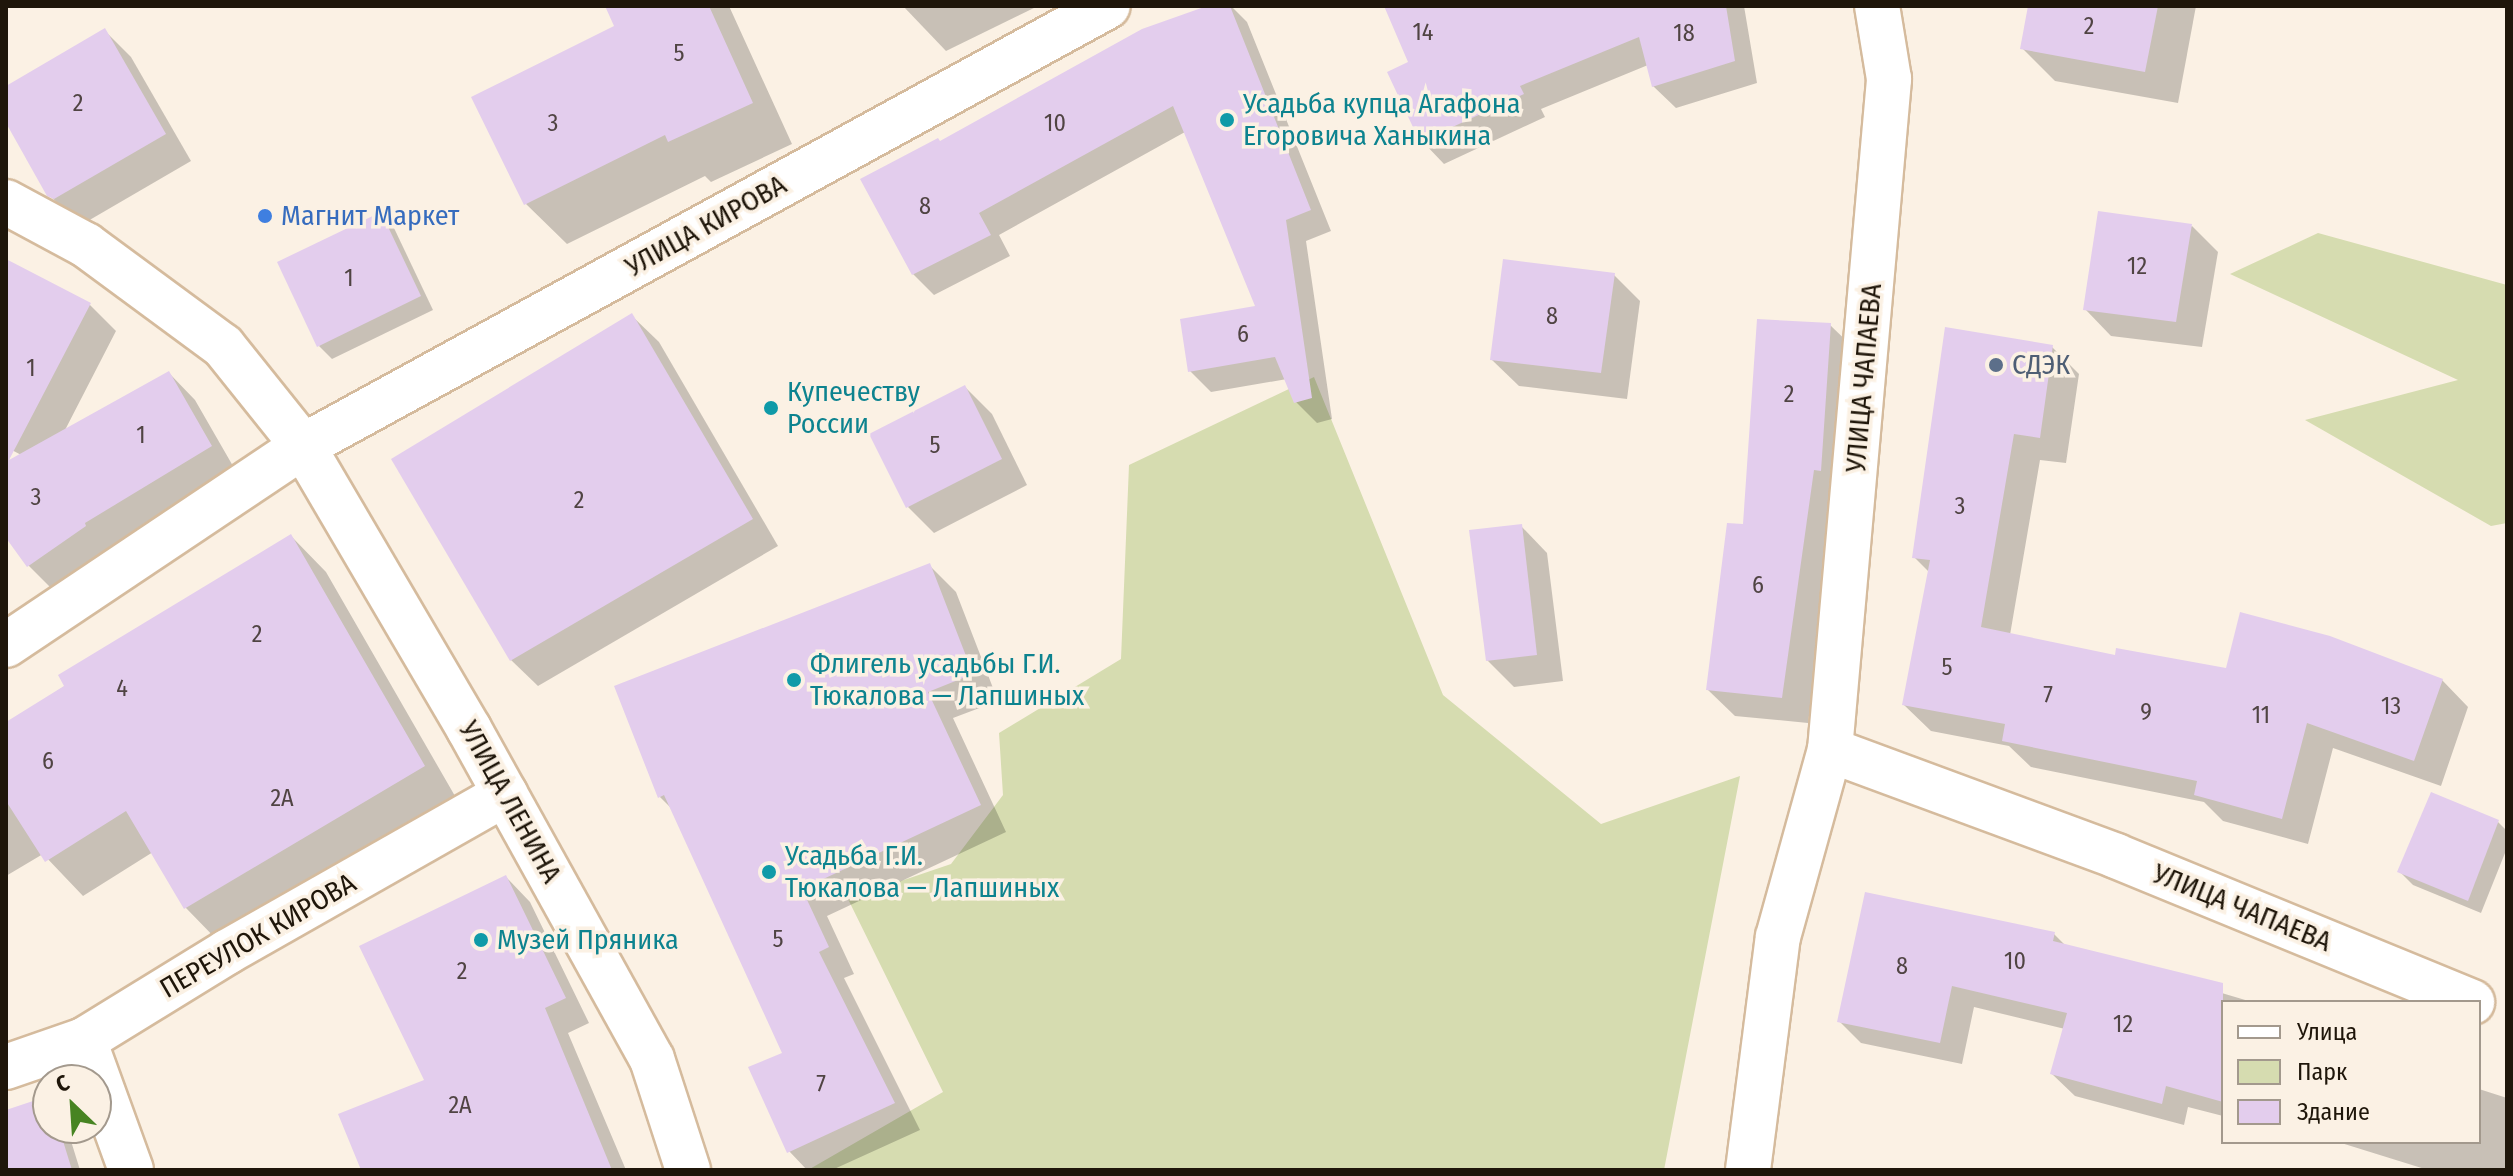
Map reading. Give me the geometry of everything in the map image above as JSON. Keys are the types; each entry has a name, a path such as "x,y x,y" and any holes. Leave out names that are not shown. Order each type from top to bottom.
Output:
{"street":[{"name":"УЛИЦА КИРОВА","path":"6,645 303,446 1108,6"},
{"name":"УЛИЦА ЧАПАЕВА","path":"1748,1170 1778,937 1830,750 1889,79 1877,6"},
{"name":"УЛИЦА ЛЕНИНА","path":"6,202 86,245 223,346 303,446 505,794 652,1059 688,1170"},
{"name":"УЛИЦА ЧАПАЕВА","path":"1830,750 2116,856 2467,1000"},
{"name":"ПЕРЕУЛОК КИРОВА","path":"6,1067 84,1040 227,952 505,794"},
{"path":"2481,1006 2507,1016"},
{"path":"84,1040 131,1170"}],"green space":[{"path":"2318,233 2507,285 2507,523 2491,526 2305,420 2458,380 2230,274"},
{"path":"1314,377 1443,695 1601,824 1740,776 1664,1170 808,1170 943,1092 848,899 951,864 1003,795 999,733 1121,659 1129,465"}],"building":[{"path":"605,6 709,6 753,103 668,142 665,135 524,205 471,97 614,26"},
{"path":"1207,6 1230,6 1311,210 1286,220 1312,398 1294,403 1275,357 1188,372 1180,319 1255,306 1173,106 979,213 991,235 912,275 860,179 938,138 940,141 1142,29"},
{"path":"1384,6 1726,6 1735,61 1652,87 1639,37 1520,86 1524,94 1420,142 1387,72 1408,62"},
{"path":"2028,6 2158,6 2145,72 2020,49"},
{"path":"105,28 166,134 54,199 47,196 6,123 6,86"},
{"path":"2098,211 2192,224 2176,322 2083,310"},
{"path":"381,212 421,296 317,347 277,262"},
{"path":"6,259 91,303 9,460 169,371 212,446 85,523 86,526 27,567 6,538"},
{"path":"1503,259 1615,273 1601,373 1490,360"},
{"path":"632,313 753,519 510,661 391,459"},
{"path":"1757,319 1831,323 1821,471 1814,470 1782,698 1706,690 1727,523 1743,524"},
{"path":"1945,327 2053,345 2040,438 2014,434 1981,627 2115,655 2116,648 2226,668 2240,612 2330,636 2443,679 2414,761 2307,723 2282,819 2194,795 2197,781 2002,741 2005,724 1902,705 1930,560 1912,558"},
{"path":"965,385 1002,459 906,508 869,434"},
{"path":"1522,524 1537,655 1486,661 1469,530"},
{"path":"291,534 425,766 184,909 126,811 45,862 6,801 6,722 64,686 58,675"},
{"path":"930,563 973,674 928,692 981,805 802,889 829,947 819,952 895,1103 787,1153 748,1067 782,1053 664,795 658,798 614,686"},
{"path":"2431,792 2499,820 2468,901 2397,872"},
{"path":"506,875 566,998 545,1008 612,1170 361,1170 338,1114 424,1080 359,946"},
{"path":"1865,892 2055,932 2053,941 2223,983 2221,1101 2166,1086 2162,1104 2050,1074 2067,1013 1952,986 1940,1043 1837,1022"},
{"path":"32,1101 32,1144 64,1144 72,1170 6,1170 6,1110"}],"place":[{"name":"Усадьба купца Агафона Егоровича Ханыкина","path":"1227,120"},
{"name":"Магнит Маркет","path":"265,216"},
{"name":"СДЭК","path":"1996,365"},
{"name":"Купечеству России","path":"771,408"},
{"name":"Флигель усадьбы Г.И. Тюкалова — Лапшиных","path":"794,680"},
{"name":"Усадьба Г.И. Тюкалова — Лапшиных","path":"769,872"},
{"name":"Музей Пряника","path":"481,940"}]}
